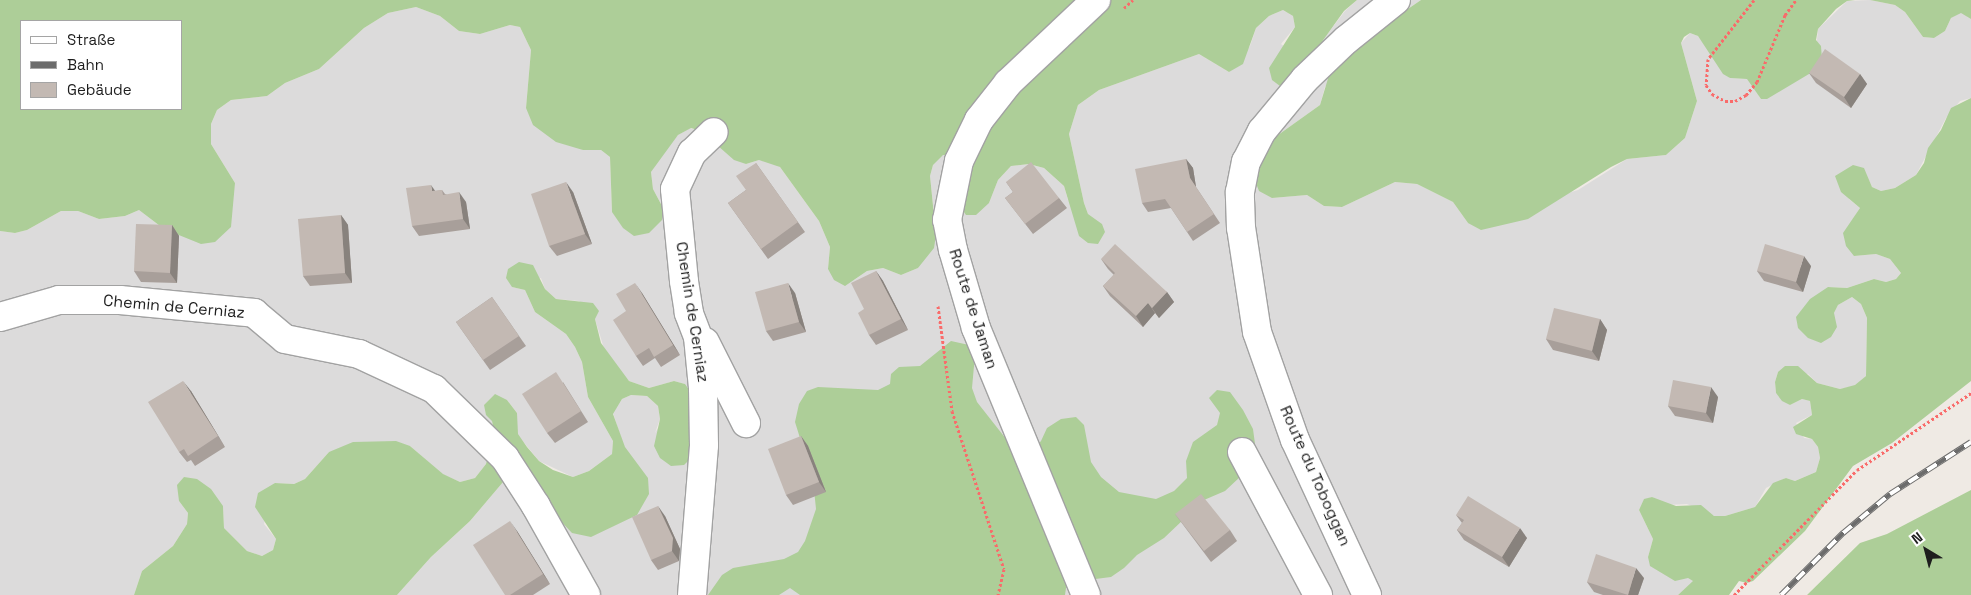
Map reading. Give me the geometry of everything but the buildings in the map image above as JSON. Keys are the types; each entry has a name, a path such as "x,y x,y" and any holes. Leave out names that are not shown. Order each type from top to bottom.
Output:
{"street":[{"name":"Route de Jaman","path":"1086,595 976,328 953,250 947,220 959,161 978,120 1008,83 1096,0"},
{"name":"Route du Toboggan","path":"1367,595 1295,440 1257,332 1241,228 1240,192 1246,162 1262,131 1304,79 1346,40 1396,0"},
{"name":"Chemin de Cerniaz","path":"692,595 704,446 704,388 698,337 687,297 675,189 692,153 714,132"},
{"name":"Chemin de Cerniaz","path":"0,317 59,300 120,300 254,313 285,339 360,354 434,389 505,458 536,506 586,595"},
{"path":"698,337 703,338 746,423"},
{"path":"1242,452 1318,595"}],"path":[{"path":"1754,0 1706,65 1706,85 1712,94 1725,101 1735,101 1746,95 1757,82 1786,15 1796,0"},
{"path":"940,301 938,309 952,411 1004,569 998,595"},
{"path":"1734,595 1857,470 1971,393"}],"shaded area":[{"path":"1357,0 1421,0 1373,33 1325,87 1320,105 1267,143 1272,198 1307,195 1324,206 1342,207 1395,182 1417,184 1453,202 1468,223 1578,190 1627,159 1666,155 1685,138 1697,101 1681,43 1690,33 1698,36 1730,78 1748,79 1761,99 1814,71 1818,29 1847,1 1870,0 1895,5 1905,12 1923,37 1934,38 1945,31 1951,18 1961,12 1971,19 1971,98 1960,101 1946,118 1916,175 1895,188 1881,191 1872,187 1863,168 1849,199 1860,208 1855,216 1854,256 1876,254 1890,259 1901,273 1896,279 1886,282 1874,279 1847,288 1828,287 1834,313 1838,305 1852,297 1861,304 1867,318 1866,376 1855,386 1840,389 1817,383 1808,374 1778,372 1775,382 1776,393 1790,405 1802,399 1810,401 1812,415 1796,423 1804,438 1812,439 1818,447 1820,458 1816,472 1795,481 1786,478 1766,488 1755,507 1725,516 1714,516 1687,504 1667,505 1652,497 1644,500 1639,510 1653,539 1648,557 1694,581 1678,595 397,595 431,557 470,521 509,475 539,486 557,517 624,447 613,413 622,399 631,395 647,396 658,406 660,419 655,433 685,384 674,381 649,388 629,381 606,355 595,319 579,301 556,299 545,289 541,278 512,287 525,290 535,312 566,334 575,347 582,362 588,397 613,441 612,454 589,471 573,477 539,461 517,434 517,413 507,400 492,421 494,431 486,464 475,478 460,482 442,474 410,446 329,452 305,479 294,484 275,483 264,524 276,539 273,550 262,556 247,551 224,528 223,506 179,501 188,513 187,524 173,546 142,571 134,595 0,595 0,231 15,233 27,230 61,211 78,211 99,219 125,216 139,210 164,229 235,183 211,144 211,124 217,110 231,100 267,96 285,83 319,69 364,28 388,13 416,7 440,16 459,31 480,34 510,25 520,27 531,50 526,108 583,150 601,150 610,157 612,212 662,206 653,189 651,172 662,153 678,135 690,128 701,131 746,164 759,160 772,162 780,167 819,221 830,247 828,269 854,280 867,271 883,268 901,275 918,268 935,224 930,176 933,165 942,155 952,155 969,165 971,172 964,187 989,203 998,180 1011,166 1029,164 1044,168 1064,186 1068,200 1102,224 1088,214 1069,134 1078,105 1099,90 1199,54 1229,72 1250,46 1256,28 1269,16 1283,10 1293,16 1295,27 1281,44 1306,62 1345,11"}],"green space":[{"path":"0,0 1357,0 1344,11 1296,78 1280,86 1272,80 1269,68 1295,27 1293,16 1283,10 1269,16 1256,28 1243,64 1229,72 1199,54 1099,90 1078,105 1069,134 1088,214 1102,224 1105,232 1098,244 1088,243 1079,236 1064,186 1044,168 1029,164 1011,166 998,180 989,203 976,215 966,215 959,205 971,172 969,165 952,155 943,155 933,165 930,176 936,235 934,248 918,268 901,275 883,268 867,271 845,286 834,280 828,269 830,247 819,221 780,167 759,160 746,164 734,160 701,131 691,128 678,135 651,172 653,189 662,206 662,220 649,233 634,236 623,228 612,212 610,157 601,150 583,150 556,142 533,125 526,108 531,50 520,27 510,25 480,34 459,31 440,16 416,7 388,13 364,28 319,69 285,83 267,96 231,100 217,110 211,124 211,144 235,183 231,227 215,242 201,244 164,229 139,210 125,216 99,219 78,211 61,211 27,230 15,233 0,231"},
{"path":"1421,0 1855,0 1847,1 1836,9 1818,29 1816,40 1821,46 1822,60 1814,71 1767,99 1761,99 1747,79 1730,78 1723,74 1698,36 1690,33 1684,37 1681,43 1697,101 1685,138 1666,155 1627,159 1611,167 1528,219 1481,230 1468,223 1453,202 1417,184 1395,182 1342,207 1324,206 1307,195 1272,198 1259,191 1254,178 1267,143 1320,105 1330,72 1373,33"},
{"path":"1870,0 1971,0 1971,19 1961,13 1951,18 1945,31 1934,38 1923,37 1905,12 1895,5"},
{"path":"1971,98 1971,381 1892,443 1853,466 1805,531 1753,581 1747,583 1739,581 1729,595 1678,595 1693,581 1688,578 1675,581 1650,566 1648,557 1653,539 1639,510 1644,499 1652,497 1676,506 1701,505 1714,516 1725,516 1755,507 1773,483 1786,478 1795,481 1816,472 1820,458 1818,447 1812,439 1796,434 1793,427 1812,415 1810,401 1802,399 1790,405 1782,401 1776,393 1775,382 1778,372 1785,366 1798,366 1817,383 1840,389 1855,385 1866,376 1867,318 1861,304 1852,297 1838,305 1834,313 1837,327 1831,337 1821,343 1808,338 1798,328 1796,317 1810,299 1828,287 1847,288 1874,279 1886,282 1896,279 1901,273 1890,259 1876,254 1854,256 1846,246 1843,233 1860,208 1841,192 1835,176 1853,165 1864,168 1872,187 1881,191 1895,188 1916,175 1924,163 1928,148 1941,130 1951,108"},
{"path":"519,262 533,265 545,289 556,299 593,303 599,311 595,319 601,343 629,381 649,388 674,381 685,384 692,394 694,455 684,465 671,466 660,458 654,446 660,419 658,406 647,396 631,395 622,399 613,414 625,447 648,478 649,494 637,515 591,537 572,533 557,517 539,486 509,475 470,521 431,557 397,595 134,595 142,571 173,546 187,524 188,513 179,501 177,485 184,477 197,479 211,489 223,506 224,528 247,551 262,556 273,550 276,539 255,507 258,493 275,483 294,484 305,479 329,452 353,442 396,441 410,446 443,474 460,482 475,478 486,464 494,431 492,421 486,415 484,405 495,394 507,400 517,413 518,434 527,447 539,461 553,470 573,477 589,471 612,454 613,441 588,397 582,362 575,347 566,334 535,312 525,290 512,287 506,278 508,269"},
{"path":"951,341 969,345 975,355 972,388 977,402 1010,444 1034,449 1041,441 1047,428 1061,419 1076,417 1084,425 1091,462 1101,477 1119,492 1156,499 1174,491 1187,478 1186,461 1193,442 1217,425 1220,413 1209,398 1217,390 1230,392 1243,410 1253,429 1255,444 1240,477 1225,491 1204,500 1164,538 1137,555 1124,568 1111,577 1072,582 1066,588 1065,595 800,595 790,588 779,595 708,595 722,575 733,568 784,559 798,552 805,541 816,509 813,480 795,422 799,404 807,391 818,387 878,390 890,384 891,374 899,367 920,366"},
{"path":"1971,490 1971,595 1807,595 1860,543 1887,534"}],"railway":[{"path":"1781,595 1843,533 1890,494 1971,442"}]}
